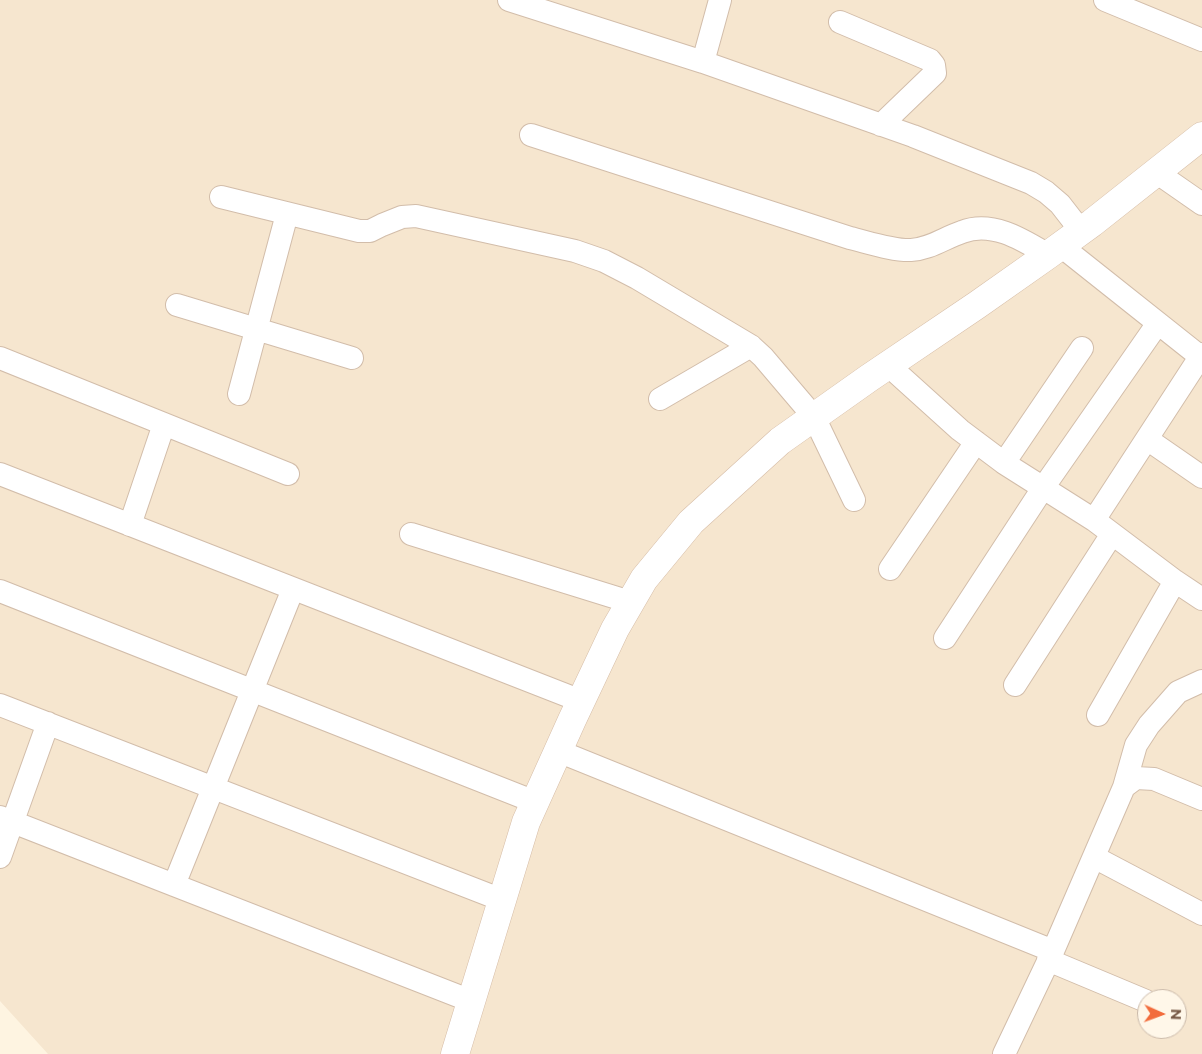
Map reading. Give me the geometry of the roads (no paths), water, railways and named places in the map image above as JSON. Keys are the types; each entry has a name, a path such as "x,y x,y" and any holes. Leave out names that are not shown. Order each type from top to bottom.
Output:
{"main road":[{"path":"455,1054 526,822 534,802 615,629 630,602 644,580 691,522 780,441 1063,244 1202,136"}],"street":[{"path":"703,62 720,0"},
{"path":"1105,0 1202,40"},
{"path":"522,2 703,62 881,125 1031,182 1060,204 1063,244"},
{"path":"840,22 930,60 934,65 935,73 881,125"},
{"path":"530,135 850,238 889,248 910,250 934,245 962,231 981,227 1022,239 1063,244 1201,356 1094,520"},
{"path":"1156,172 1202,204"},
{"path":"221,197 359,231 370,231 402,217 416,216 575,250 604,261 637,278 751,346 763,357 814,417 854,500"},
{"path":"239,394 288,214"},
{"path":"177,305 352,358"},
{"path":"945,638 1043,488 1158,323"},
{"path":"660,399 751,346"},
{"path":"1004,463 1082,348"},
{"path":"0,358 288,474"},
{"path":"888,366 960,430 1004,463 1094,520 1202,599"},
{"path":"130,525 164,424"},
{"path":"1147,439 1202,477"},
{"path":"890,569 976,442"},
{"path":"0,474 581,701"},
{"path":"411,534 630,602"},
{"path":"1015,685 1112,534"},
{"path":"1098,715 1175,581"},
{"path":"174,885 293,589"},
{"path":"0,591 534,802"},
{"path":"1004,1054 1051,955 1124,787 1136,745 1149,725 1178,692 1202,681"},
{"path":"0,705 502,900"},
{"path":"0,858 6,820 48,723"},
{"path":"558,751 1051,955 1137,997"},
{"path":"1124,787 1136,778 1154,779 1202,800"},
{"path":"6,820 471,1002"},
{"path":"1094,857 1202,914"}]}
